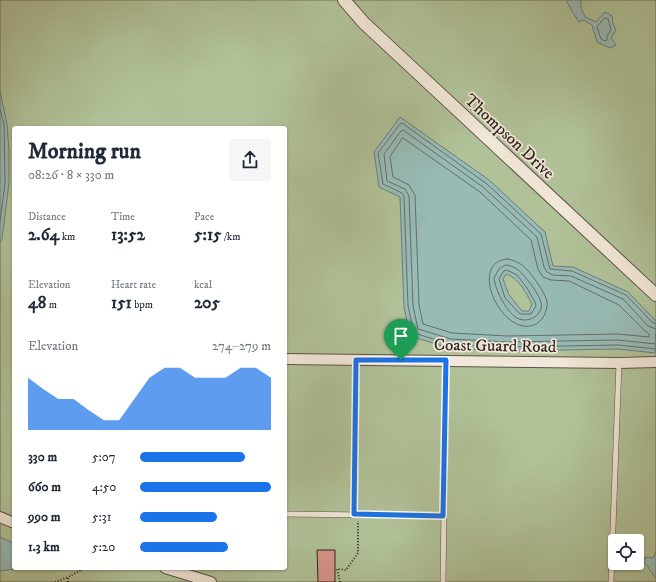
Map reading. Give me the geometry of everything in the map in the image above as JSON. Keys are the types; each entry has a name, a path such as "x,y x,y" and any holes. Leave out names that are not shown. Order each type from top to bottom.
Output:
{"street":[{"name":"Thompson Drive","path":"344,0 369,28 656,295"},
{"name":"Coast Guard Road","path":"287,359 620,363 656,362"},
{"path":"0,517 12,522"},
{"path":"172,570 211,582"}],"lane":[{"path":"356,360 356,514"},
{"path":"443,582 446,360"},
{"path":"611,582 620,363"},
{"path":"287,514 443,516"}],"path":[{"path":"340,582 337,569 346,570 358,553 356,514"},
{"path":"54,582 82,570"},
{"path":"68,577 68,582"}],"green space":[{"path":"0,0 656,0 656,582 0,582"}],"water":[{"path":"566,0 581,0 581,8 585,17 596,22 605,12 612,16 613,24 616,30 611,38 616,45 610,48 597,42 592,25 583,20 579,22"},
{"path":"0,91 7,124 9,183 2,239 0,243"},
{"path":"400,117 489,180 545,232 553,266 573,267 628,292 656,321 655,353 618,349 507,351 449,348 410,336 404,307 400,197 379,187 374,152","holes":["506,274 511,276 522,286 532,304 529,311 522,311 509,295 503,279"]},
{"path":"0,537 12,543 12,569 0,571"},
{"path":"656,551 656,578 644,562 645,557 653,558"}],"building":[{"path":"317,550 335,550 335,582 318,582"}],"route":[{"path":"356,360 401,360 446,360 443,516 354,514 356,360"}]}
